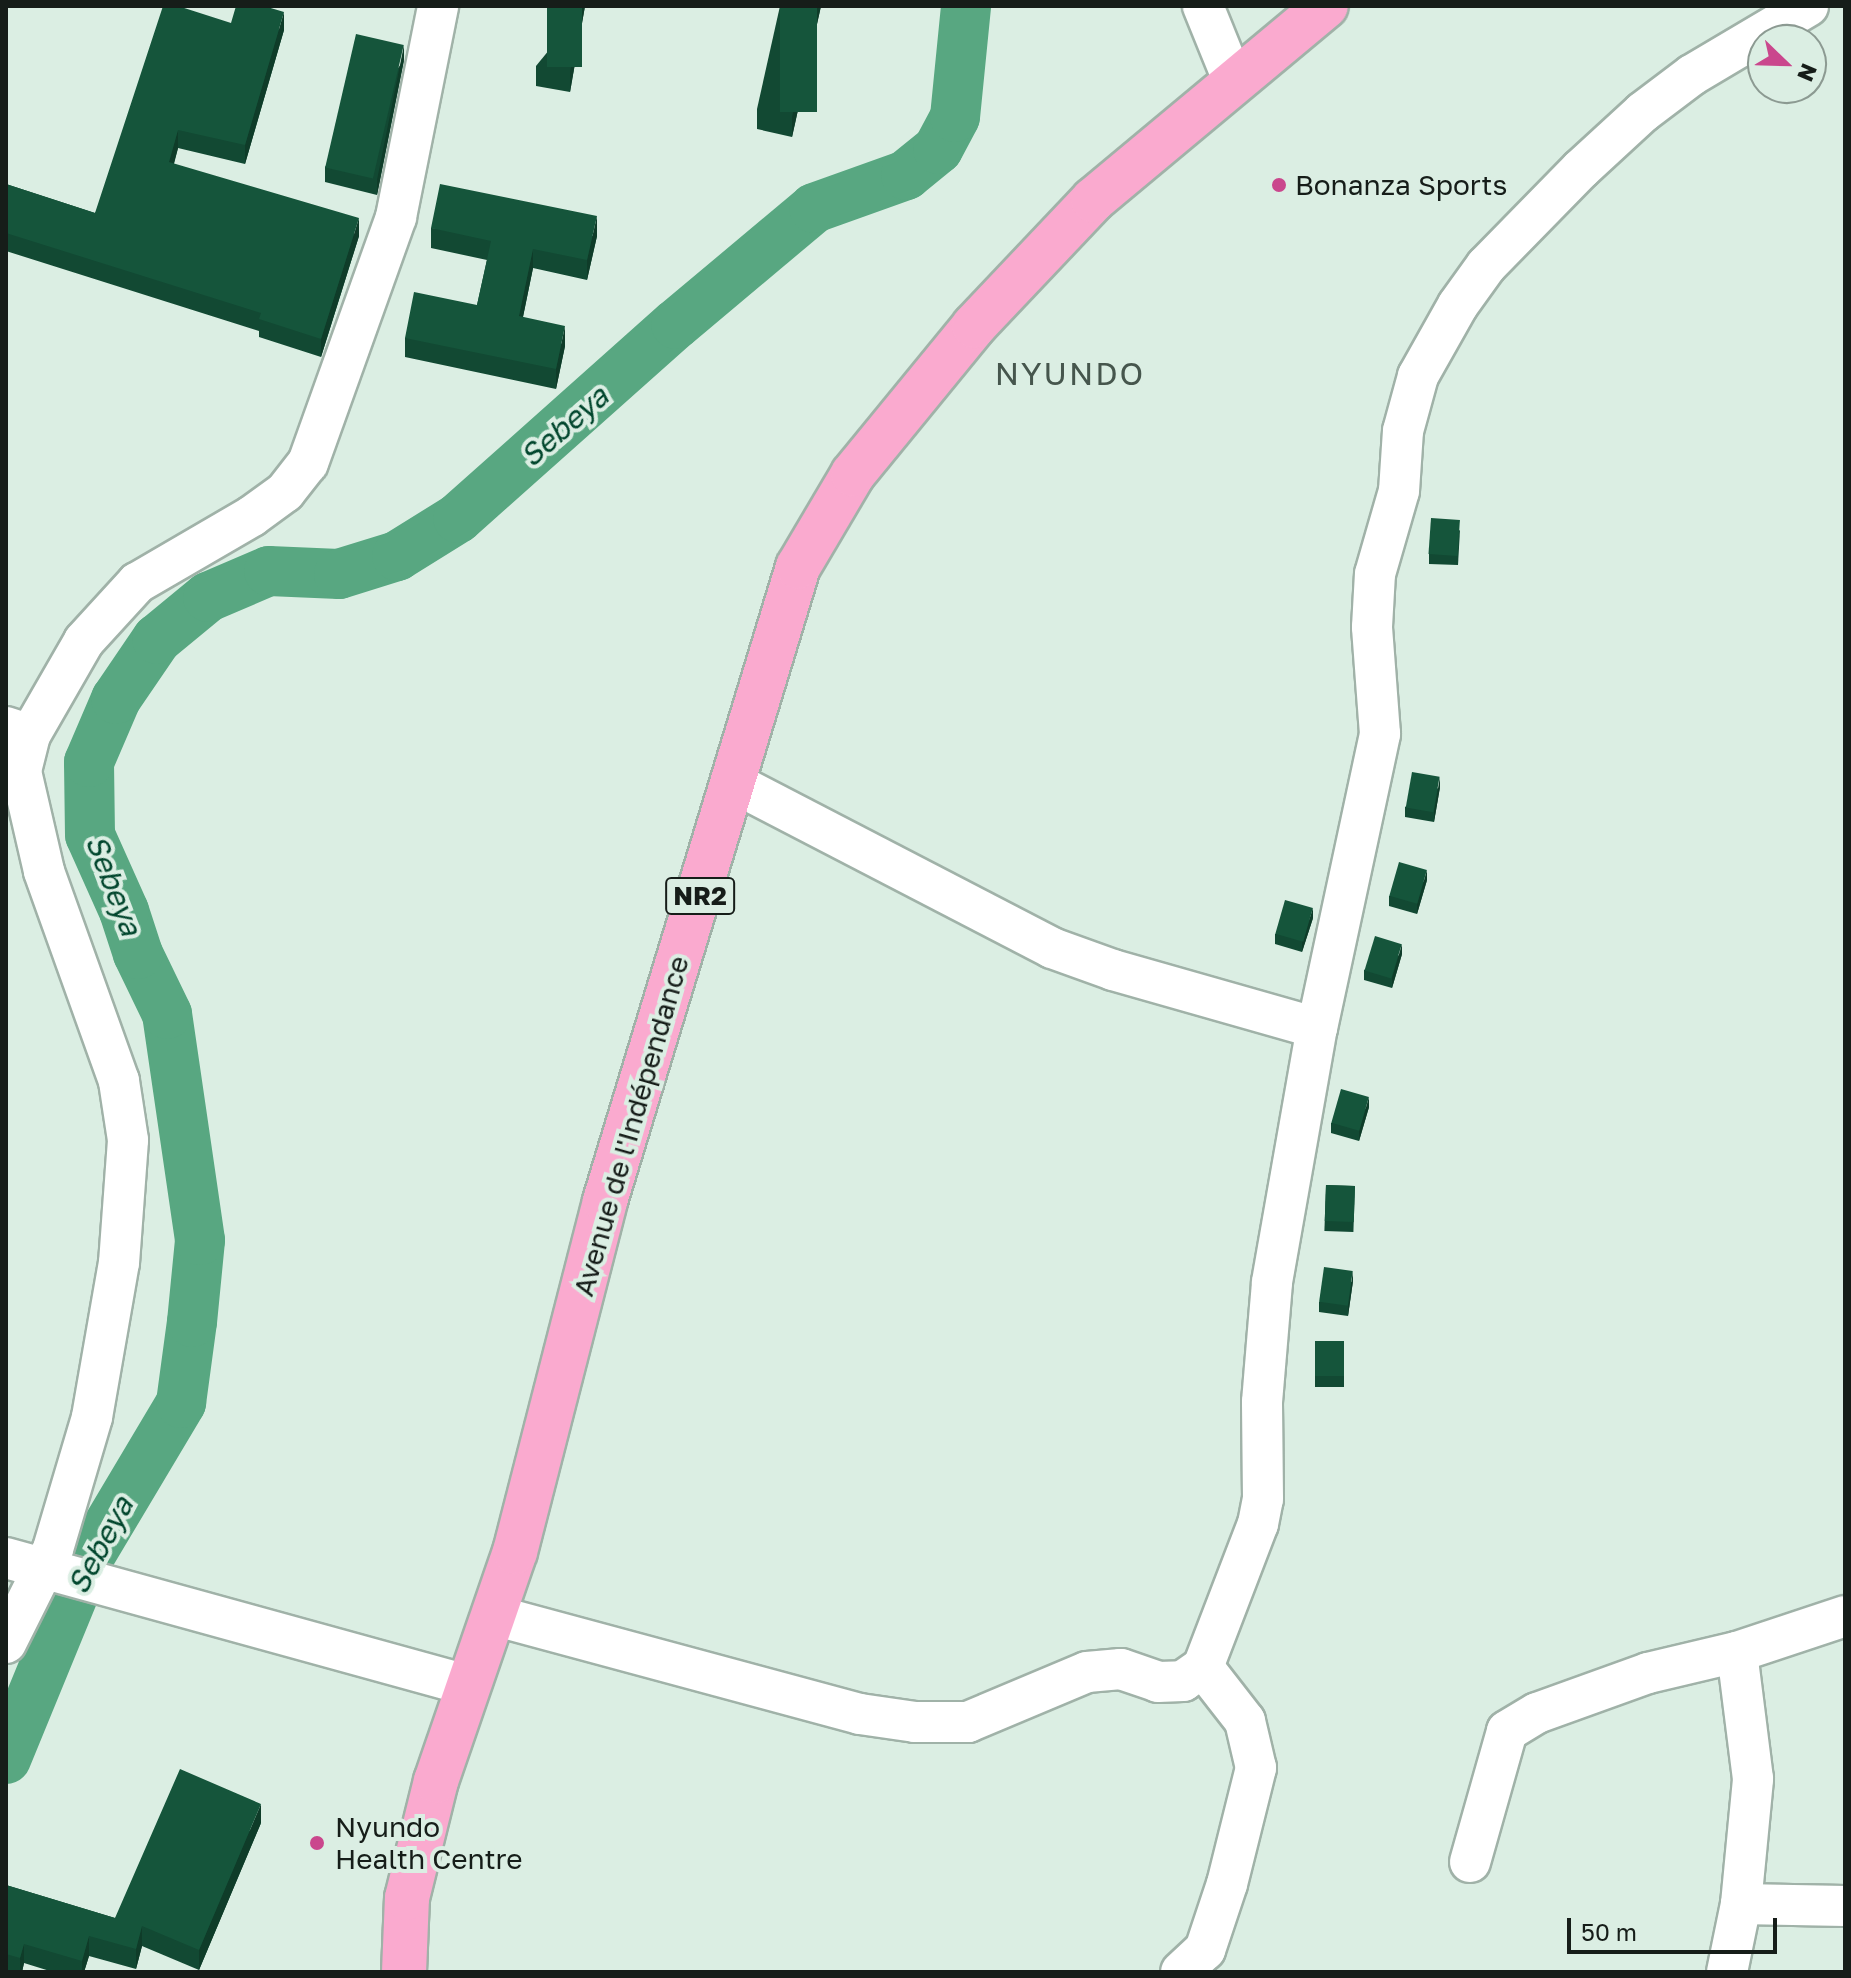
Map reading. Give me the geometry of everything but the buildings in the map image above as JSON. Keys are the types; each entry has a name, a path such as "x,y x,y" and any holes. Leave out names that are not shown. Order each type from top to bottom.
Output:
{"highway":[{"name":"Avenue de l'Indépendance","path":"404,1972 407,1898 436,1781 515,1552 605,1201 798,567 853,474 974,326 1093,200 1184,127 1233,80 1326,6"}],"street":[{"path":"6,1643 53,1570 53,1549 92,1417 119,1263 128,1140 119,1081 40,856 21,771 18,731 84,641 137,583 252,516 285,492 308,463 396,217 438,6"},
{"path":"1203,6 1233,80"},
{"path":"493,1615 860,1714 915,1722 968,1722 1087,1672 1121,1669 1158,1682 1183,1681 1203,1667 1258,1524 1263,1499 1262,1402 1272,1282 1317,1028 1380,734 1372,627 1375,574 1399,491 1403,431 1418,376 1458,305 1486,266 1581,169 1643,112 1692,75 1808,6"},
{"path":"734,783 1052,948 1113,970 1317,1028"},
{"path":"53,1570 468,1685"},
{"path":"1470,1862 1507,1731 1537,1713 1648,1673 1737,1652 1845,1616"},
{"path":"1727,1972 1741,1904 1753,1779 1737,1652"},
{"path":"1181,1972 1205,1950 1227,1884 1256,1768 1245,1721 1203,1667"},
{"path":"1741,1904 1845,1906"}],"waterway":[{"name":"Sebeya","path":"6,1759 88,1559 181,1403 192,1322 200,1240 167,1014 138,954 124,911 90,835 89,762 116,699 157,639 208,597 269,571 339,574 397,556 458,518 676,324 814,208 906,175 938,149 955,117 966,6"}],"place":[{"name":"Bonanza Sports","path":"1279,185"},
{"name":"Nyundo Health Centre","path":"317,1843"}],"district":[{"name":"NYUNDO","path":"1070,373"}]}
